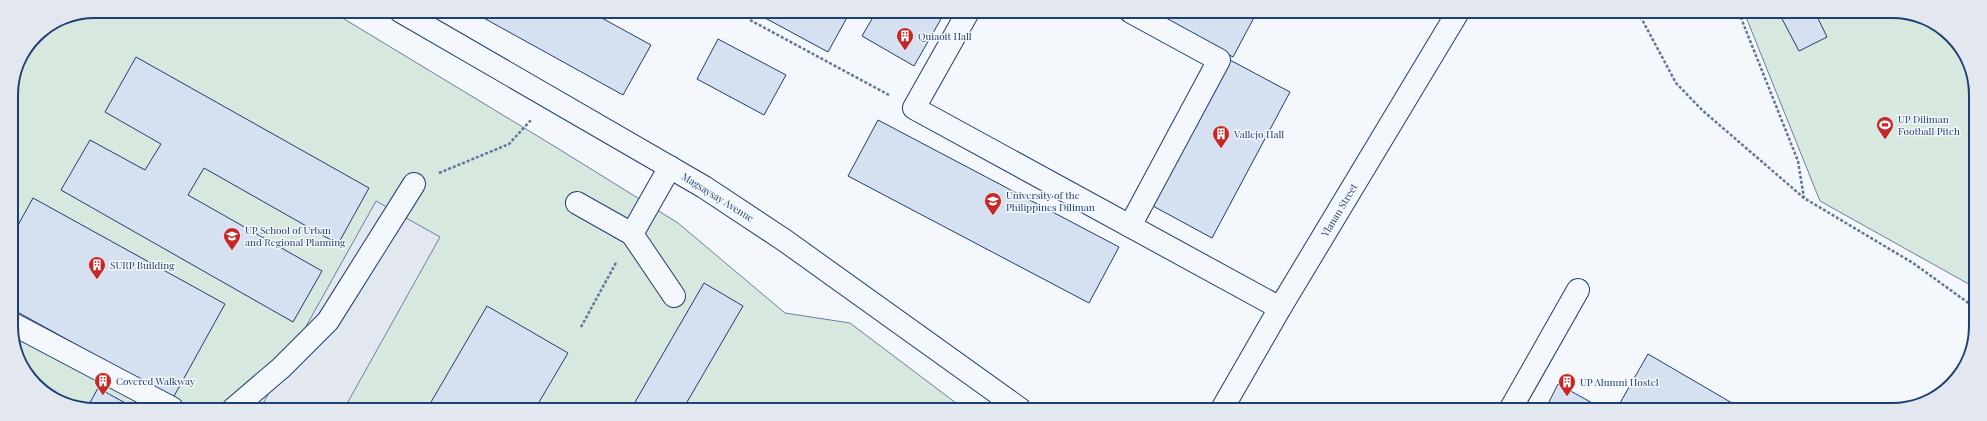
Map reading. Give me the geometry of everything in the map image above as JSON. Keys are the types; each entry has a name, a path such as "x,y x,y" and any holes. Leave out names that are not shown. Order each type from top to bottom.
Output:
{"street":[{"name":"Magsaysay Avenue","path":"412,18 704,186 784,240 1012,403"},
{"path":"965,18 914,108 1280,308"},
{"path":"1130,226 1218,60 1143,18"},
{"name":"Ylanan Street","path":"1225,403 1280,308 1454,18"},
{"path":"632,234 670,167"},
{"path":"239,403 281,368 328,321 414,184"},
{"path":"577,203 632,234 674,296"},
{"path":"1514,403 1578,290"},
{"path":"18,327 163,403"}],"path":[{"path":"1641,18 1676,83 1702,110 1804,198 1913,264 1969,303"},
{"path":"1741,18 1798,161 1804,198"},
{"path":"750,20 914,108"},
{"path":"414,184 509,144 552,99"},
{"path":"581,327 632,234"}],"shaded area":[{"name":"UP School of Urban and Regional Planning","path":"343,18 678,223 785,313 850,323 956,403 80,402 56,393 34,373 28,364 19,341 18,90 21,75 31,52 44,37 56,28 80,19"},
{"name":"UP Diliman Football Pitch","path":"1746,18 1897,18 1917,22 1935,31 1953,48 1959,57 1968,80 1969,284 1820,201"},
{"path":"376,201 440,237 347,403 263,403"}],"building":[{"path":"484,18 602,18 651,45 623,95"},
{"path":"765,18 847,18 828,52"},
{"name":"Quiaoit Hall","path":"872,18 942,18 914,66 862,36"},
{"path":"1161,18 1254,18 1233,57"},
{"path":"1782,18 1818,18 1827,37 1799,51"},
{"path":"718,39 786,75 764,115 697,79"},
{"path":"136,57 369,188 338,244 204,168 188,195 322,271 293,322 61,190 90,140 145,170 161,144 105,112"},
{"name":"Vallejo Hall","path":"1230,60 1290,92 1212,238 1153,206"},
{"path":"878,120 1119,247 1089,303 848,176"},
{"name":"SURP Building","path":"33,198 225,304 173,398 18,312 18,225"},
{"path":"704,283 743,306 686,403 634,403"},
{"path":"487,306 568,353 539,403 430,403"},
{"path":"1648,354 1732,403 1620,403"},
{"path":"1558,384 1592,403 1548,403"},
{"path":"98,388 125,403 95,403 90,403"}],"place":[{"name":"Quiaoit Hall","path":"905,51"},
{"name":"UP Diliman Football Pitch","path":"1885,140"},
{"name":"Vallejo Hall","path":"1221,149"},
{"name":"University of the Philippines Diliman","path":"993,216"},
{"name":"UP School of Urban and Regional Planning","path":"232,251"},
{"name":"SURP Building","path":"97,280"},
{"name":"Covered Walkway","path":"103,396"},
{"name":"UP Alumni Hostel","path":"1567,397"}]}
